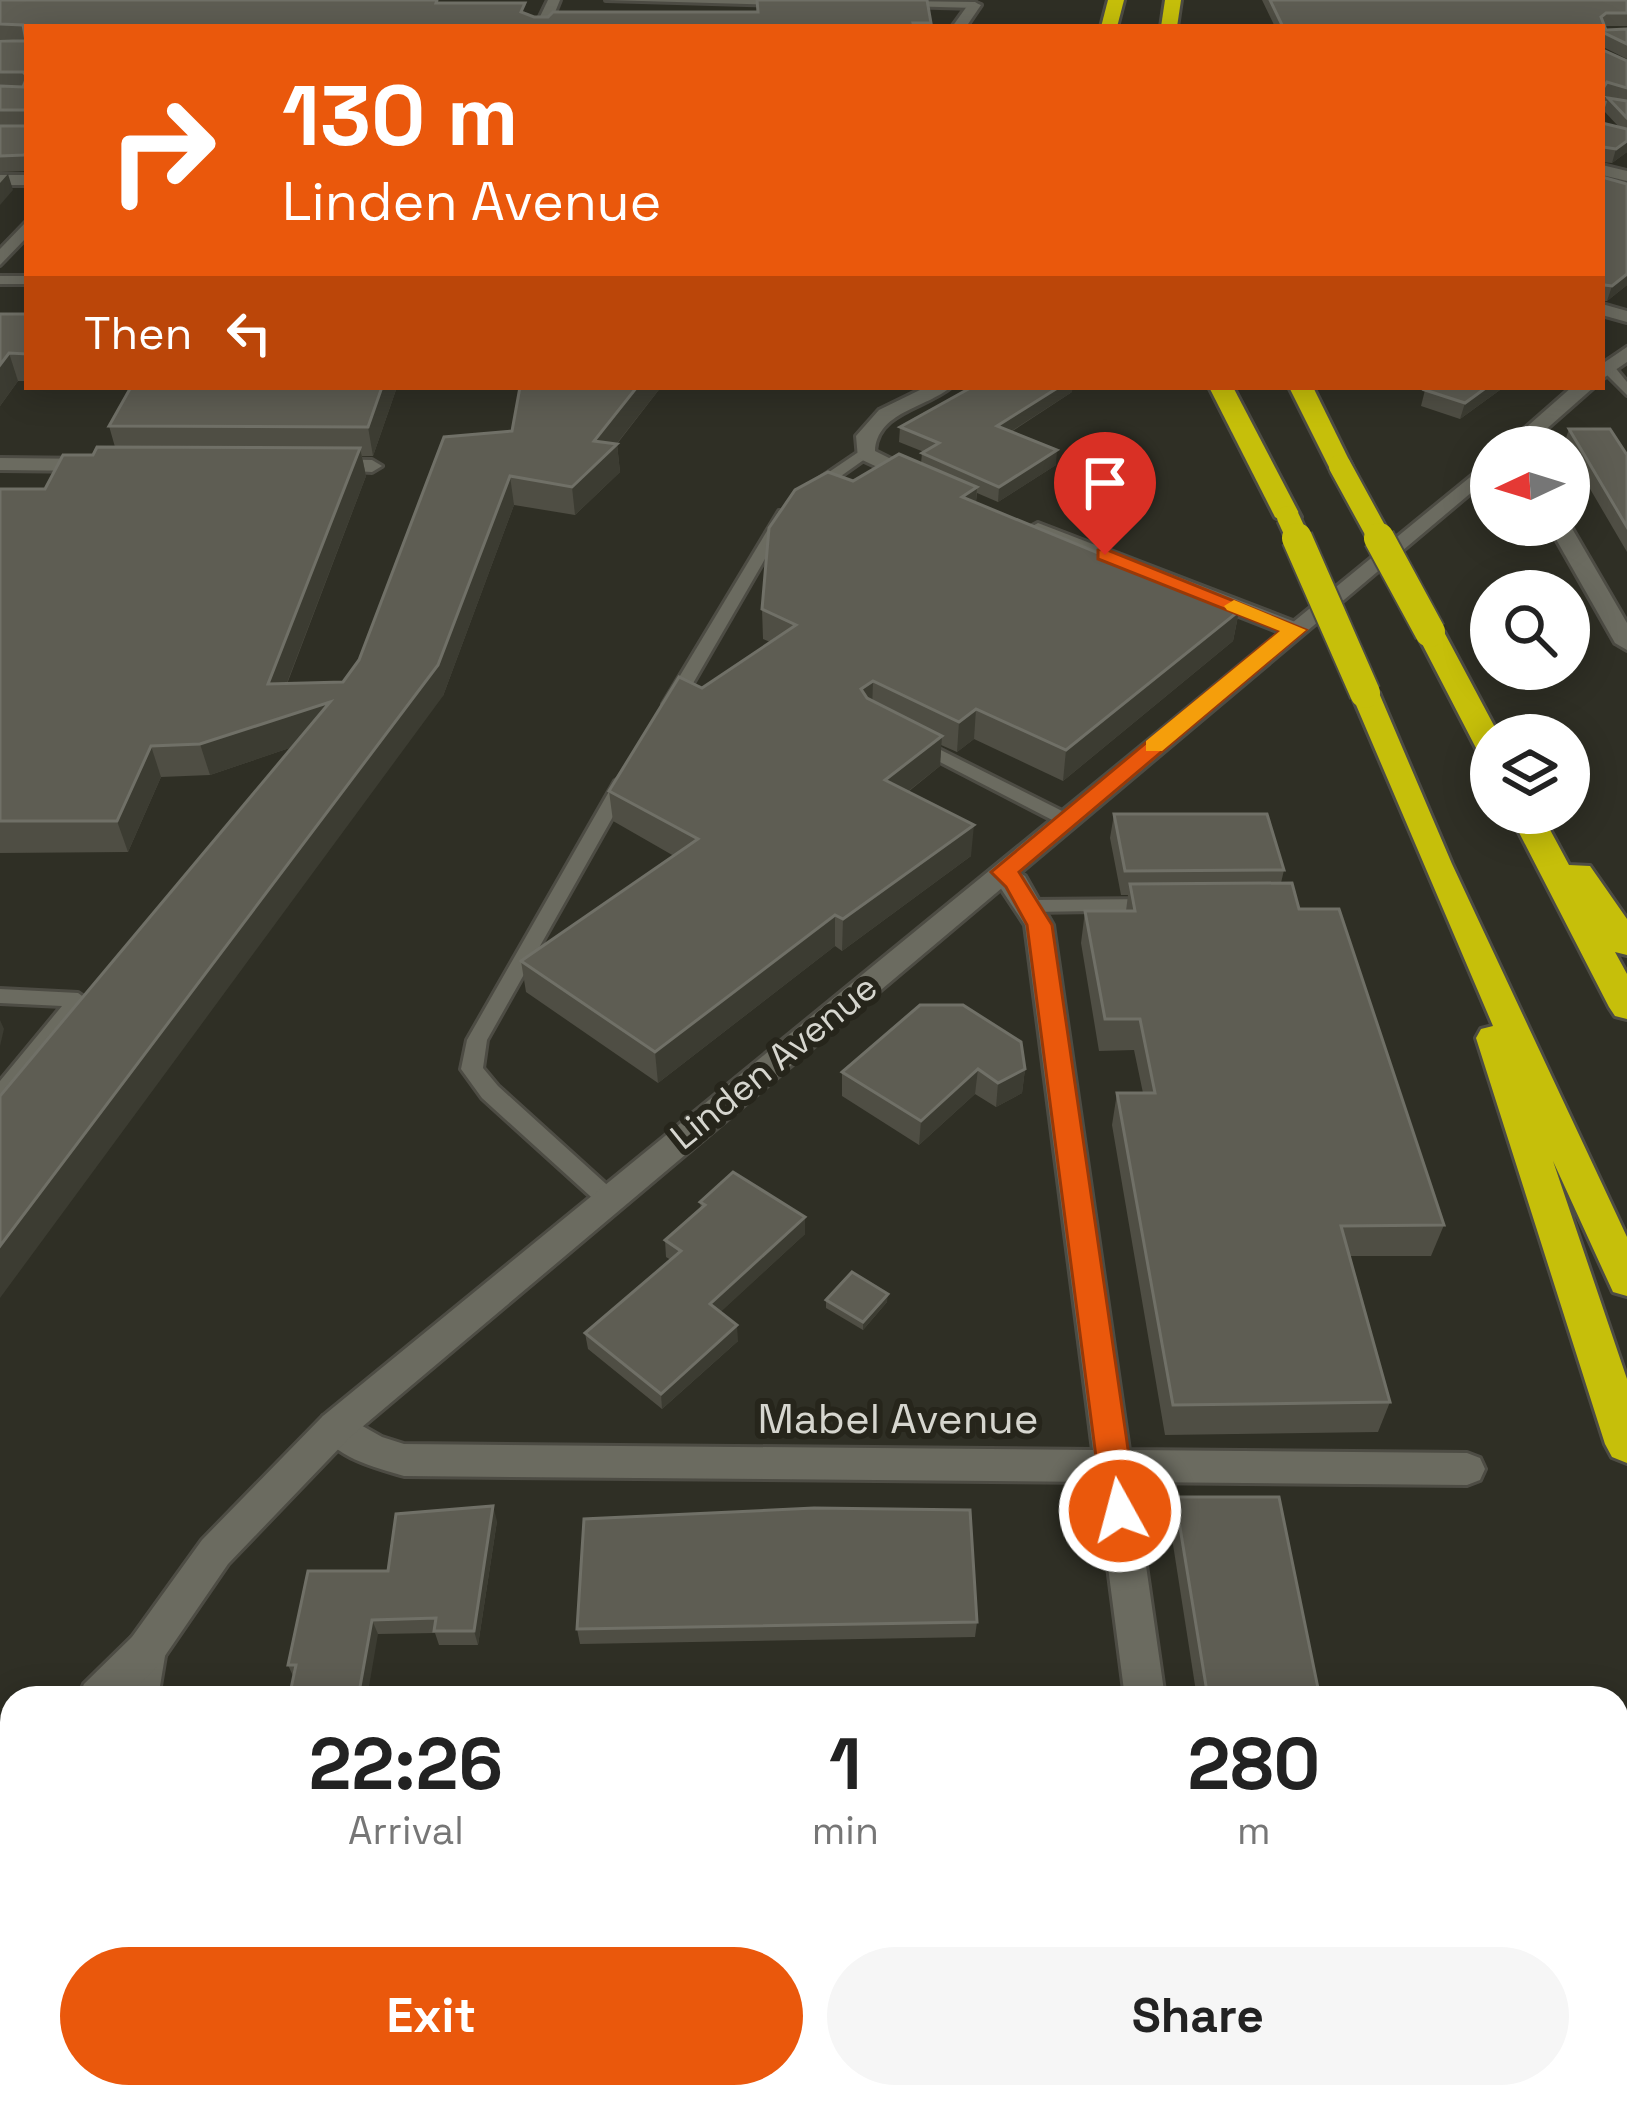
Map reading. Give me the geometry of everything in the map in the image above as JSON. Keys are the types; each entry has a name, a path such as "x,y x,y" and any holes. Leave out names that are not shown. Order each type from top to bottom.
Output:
{"highway":[{"path":"1223,390 1288,517 1436,864 1627,1280"},
{"path":"1302,390 1474,714"},
{"path":"1536,834 1627,1007"},
{"path":"1552,834 1627,944"},
{"path":"1436,864 1627,1444"}],"street":[{"path":"961,24 975,5"},
{"path":"0,260 24,230"},
{"path":"1605,370 1627,353"},
{"path":"936,390 871,426 865,454 946,493"},
{"path":"1538,426 1580,390"},
{"path":"0,464 116,465"},
{"path":"303,465 373,466"},
{"name":"Linden Avenue","path":"110,1686 146,1650 215,1552 336,1427 1470,484"},
{"path":"1010,518 1295,630"},
{"path":"1571,546 1627,643"},
{"path":"1004,872 1040,925 1143,1686"},
{"name":"Mabel Avenue","path":"336,1427 371,1450 404,1460 1468,1469"},
{"path":"140,1686 146,1650"}],"lane":[{"path":"611,0 792,2"},
{"path":"883,3 975,5"},
{"path":"1605,370 1627,391"},
{"path":"657,728 778,522 804,495 865,454"},
{"path":"895,731 1066,820"},
{"path":"608,1199 490,1092 472,1069 477,1040 634,766"},
{"path":"1031,906 1171,905"},
{"path":"0,997 78,1000 0,1096"}],"building":[{"path":"0,0 437,0 525,3 521,12 548,17 553,12 758,12 757,0 927,0 931,23 24,24 24,30 23,25 0,24"},
{"path":"1270,0 1627,0 1627,13 1606,13 1601,17 1604,24 1282,24"},
{"path":"1605,27 1627,29 1627,44 1605,33"},
{"path":"0,41 24,41 24,73 0,72"},
{"path":"1605,51 1627,61 1627,88 1605,85"},
{"path":"0,86 23,87 24,110 0,110"},
{"path":"1608,98 1627,101 1627,118"},
{"path":"1605,124 1627,129 1627,141 1616,149 1605,147"},
{"path":"0,126 24,126 24,155 0,156"},
{"path":"1605,178 1627,184 1627,274 1612,286 1605,285"},
{"path":"0,314 24,314 24,354 9,353 0,365"},
{"path":"129,390 381,390 368,427 109,426"},
{"path":"519,390 635,390 594,441 617,444 572,487 510,476 438,665 0,1246 0,1096 330,702 200,744 151,746 117,821 0,821 0,489 45,489 63,455 93,455 97,447 360,448 268,684 343,682 359,660 444,437 512,431"},
{"path":"967,390 1054,390 997,426 1057,450 999,487 922,453 939,443 900,427"},
{"path":"1425,390 1483,390 1465,403"},
{"path":"1590,429 1610,429 1627,455 1627,527 1590,464"},
{"path":"899,454 977,487 962,497 1239,611 1066,750 976,709 959,722 873,681 861,689 867,698 942,736 885,780 974,825 843,919 835,915 655,1052 521,961 698,839 609,791 679,677 702,688 796,625 762,609 769,528 795,490 828,472 853,481"},
{"path":"1114,814 1267,814 1284,870 1125,871"},
{"path":"1292,883 1299,909 1339,909 1444,1225 1341,1226 1390,1402 1173,1405 1117,1093 1155,1093 1140,1019 1105,1019 1085,911 1135,911 1130,884"},
{"path":"920,1005 963,1005 1021,1042 1025,1069 998,1083 978,1069 921,1121 842,1072"},
{"path":"733,1172 805,1217 710,1304 737,1325 661,1394 585,1333 681,1251 665,1240"},
{"path":"852,1272 888,1294 863,1322 826,1300"},
{"path":"1175,1497 1279,1497 1318,1686 1206,1686"},
{"path":"493,1506 474,1631 434,1631 436,1618 372,1620 360,1686 292,1686 296,1665 288,1665 308,1571 388,1571 396,1514"},
{"path":"814,1508 970,1510 977,1622 577,1629 584,1519"}],"slow traffic":[{"path":"1154,746 1295,630 1234,606"}],"route":[{"path":"1105,555 1295,630 1004,872 1016,882 1040,925 1120,1511"}]}
